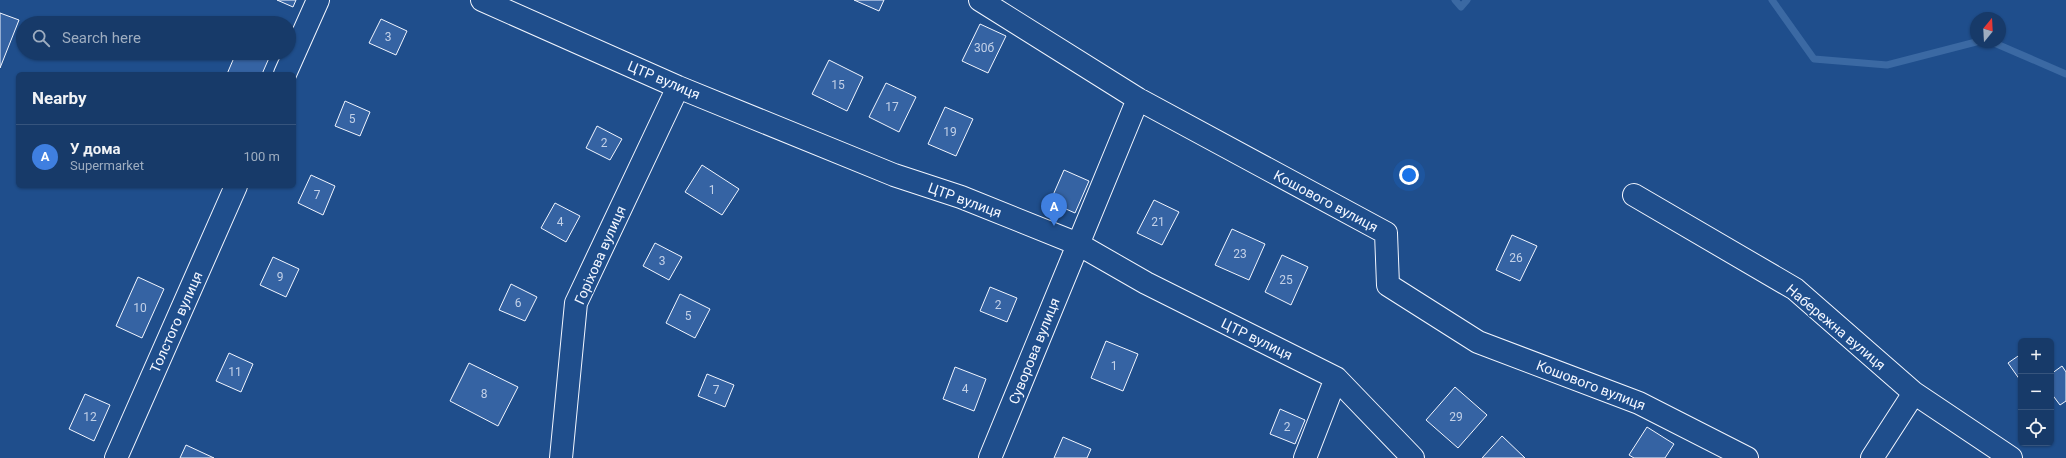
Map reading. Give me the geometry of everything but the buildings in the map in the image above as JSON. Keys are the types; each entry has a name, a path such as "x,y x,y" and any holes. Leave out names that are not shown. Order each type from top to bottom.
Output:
{"street":[{"path":"296,49 318,0"},
{"name":"ЦТР вулиця","path":"482,0 678,87 894,175 961,197 1078,244 1146,283 1336,378 1413,458"},
{"name":"Кошового вулиця","path":"980,0 1138,99 1386,233 1388,285 1478,342 1639,403 1747,458"},
{"path":"286,72 291,60"},
{"name":"Горіхова вулиця","path":"561,458 576,303 678,87"},
{"name":"Суворова вулиця","path":"990,458 1138,99"},
{"name":"Толстого вулиця","path":"116,458 235,188"},
{"name":"Набережна вулиця","path":"1634,195 1795,289 1914,393 2011,458"},
{"path":"1305,458 1336,378"},
{"path":"1872,458 1914,393"}],"waterway":[{"path":"1455,0 1461,7 1467,0"},
{"path":"1772,0 1814,59 1887,65 1970,44"},
{"path":"2006,48 2066,74"}],"place":[{"name":"У дома","path":"1054,226"}]}
